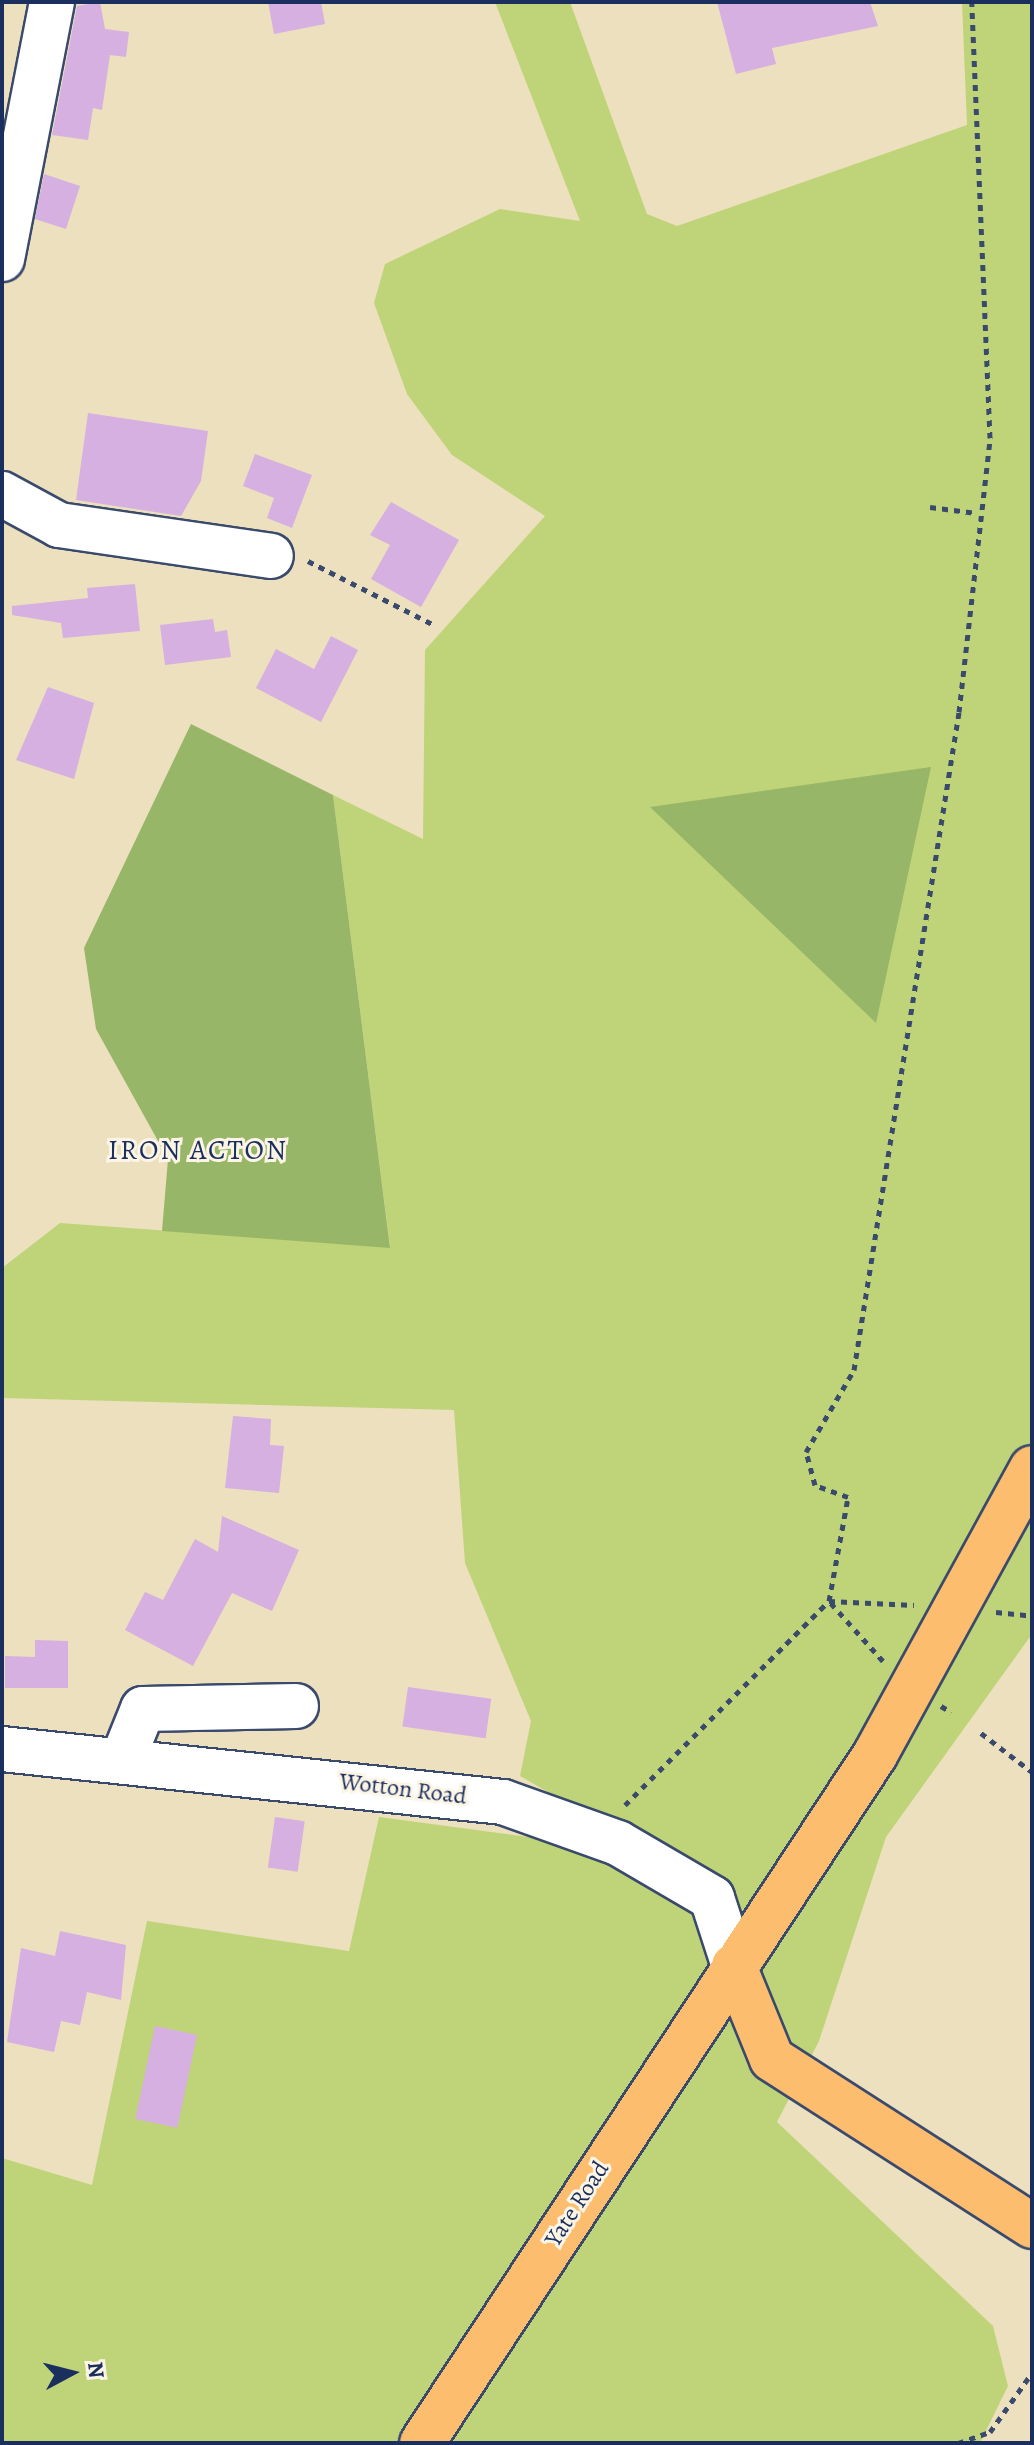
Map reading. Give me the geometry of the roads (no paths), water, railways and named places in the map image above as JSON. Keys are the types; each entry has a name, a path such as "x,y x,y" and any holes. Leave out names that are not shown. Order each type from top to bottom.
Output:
{"main road":[{"name":"Yate Road","path":"422,2443 913,1690 961,1608 1032,1468"},
{"path":"734,1966 772,2059 1032,2226"}],"street":[{"path":"2,259 52,2"},
{"path":"2,494 59,525 271,556"},
{"path":"122,1761 143,1709 296,1706"},
{"name":"Wotton Road","path":"2,1749 503,1802 596,1834 712,1898 734,1966"}],"district":[{"name":"IRON ACTON","path":"198,1150"}]}
